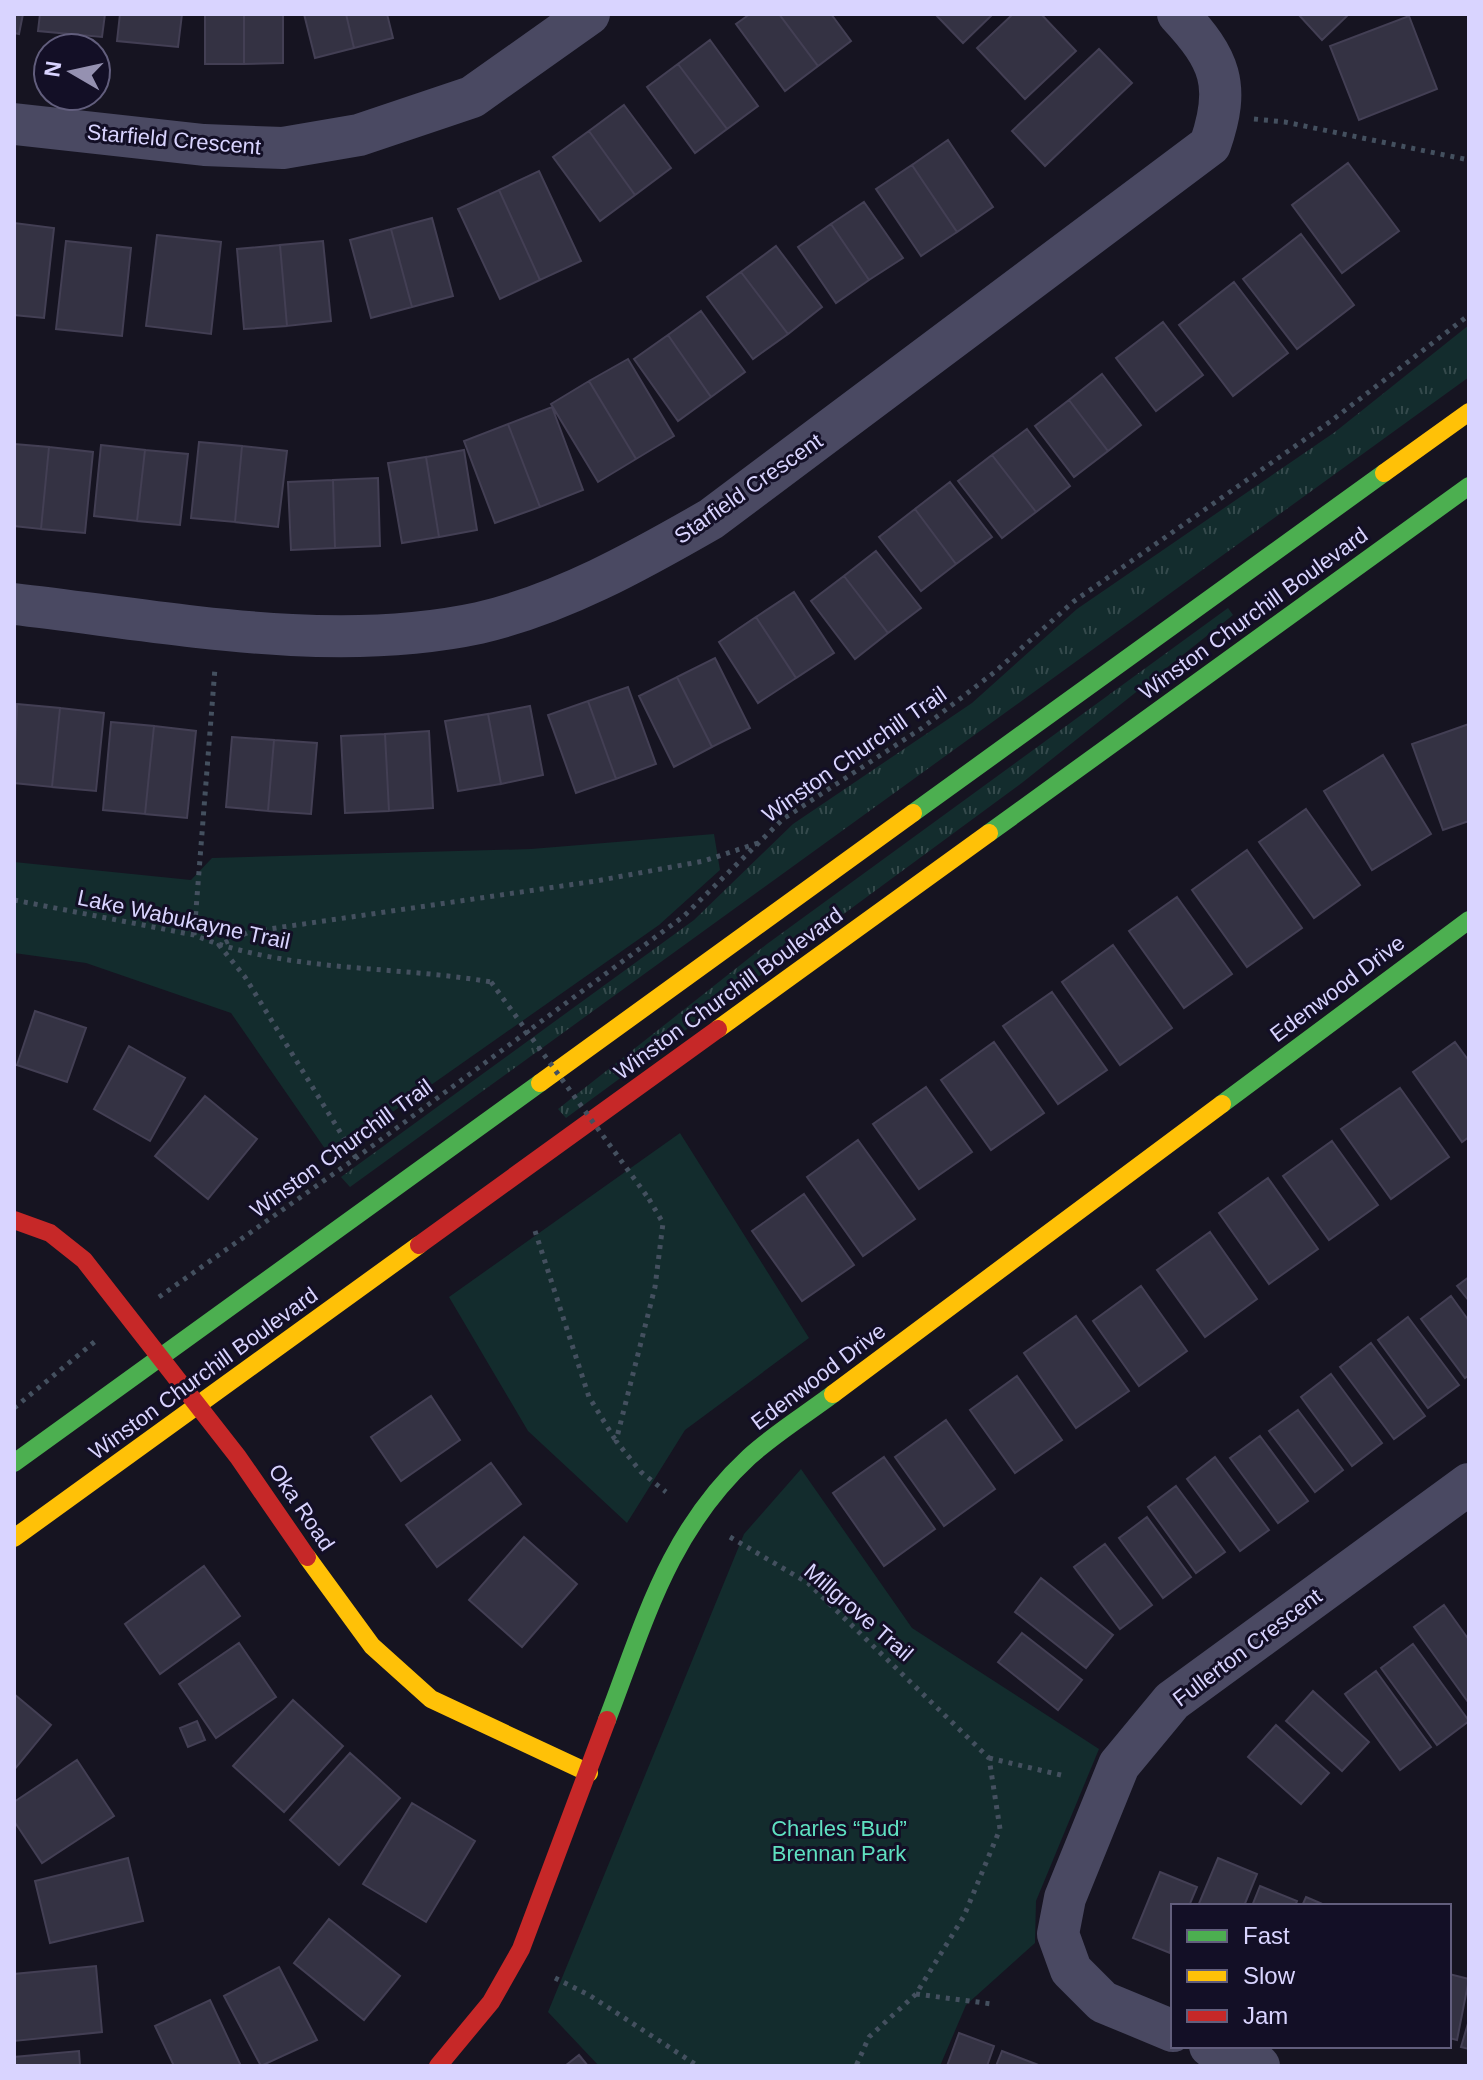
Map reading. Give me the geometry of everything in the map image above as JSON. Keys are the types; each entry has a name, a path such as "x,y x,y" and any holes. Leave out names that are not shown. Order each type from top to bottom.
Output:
{"main road":[{"name":"Winston Churchill Boulevard","path":"14,1463 1469,412"},
{"name":"Winston Churchill Boulevard","path":"14,1538 1469,486"},
{"name":"Edenwood Drive","path":"438,2066 491,2002 521,1949 666,1565 696,1517 749,1457 1469,920"},
{"name":"Oka Road","path":"14,1220 50,1233 84,1260 199,1405 342,1609 372,1646 431,1699 589,1773"}],"street":[{"name":"Starfield Crescent","path":"14,124 204,145 283,148 359,135 472,97 589,14"},
{"name":"Starfield Crescent","path":"14,604 320,636 404,635 481,622 565,594 640,560 711,519 1179,172 1210,145 1220,116 1221,79 1206,44 1178,14"},
{"name":"Fullerton Crescent","path":"1171,2030 1103,2002 1071,1970 1058,1934 1065,1898 1119,1765 1172,1701 1469,1484"},
{"path":"1215,2048 1259,2066"}],"path":[{"path":"1220,116 1285,122 1469,160"},
{"name":"Winston Churchill Trail","path":"184,1280 356,1158 684,916 783,819 922,728 996,671 1073,602 1331,421 1469,315"},
{"path":"194,935 218,627"},
{"path":"356,1158 245,977 219,945 249,932 596,881 704,861 759,843"},
{"name":"Lake Wabukayne Trail","path":"14,900 194,935 219,945 267,956 432,971 491,982 649,1199 663,1223 655,1287 616,1441"},
{"name":"Millgrove Trail","path":"535,1231 589,1397 616,1441 641,1472 696,1517 808,1583 989,1758"},
{"path":"14,1408 74,1356"},
{"path":"856,2066 869,2037 916,1994 952,1941 1000,1829 989,1758 1065,1776"},
{"path":"555,1978 589,1995 698,2066"},
{"path":"916,1994 992,2004"}],"green space":[{"path":"1469,325 1469,377 350,1187 341,1177 694,920 793,824 972,703 1077,609 1335,432"},
{"path":"1228,608 1233,615 1023,782 566,1118 558,1109 767,944"},
{"path":"714,834 720,870 659,925 330,1156 231,1013 86,963 14,953 14,862 191,880 212,858 531,849"},
{"path":"680,1133 809,1338 685,1430 627,1523 528,1431 449,1297"},
{"name":"Charles “Bud” Brennan Park","path":"801,1469 912,1628 1099,1749 1036,1901 1035,1943 966,2005 940,2066 599,2066 548,2012 744,1534"}],"building":[{"path":"14,14 23,14 19,34 14,33"},
{"path":"40,14 105,14 103,32 38,31"},
{"path":"120,14 182,14 178,47 117,41"},
{"path":"205,14 244,14 244,64 205,64"},
{"path":"244,14 283,14 283,63 244,64"},
{"path":"304,14 346,14 354,48 315,58"},
{"path":"346,14 387,14 393,38 354,48"},
{"path":"750,14 779,14 818,66 785,91 736,24"},
{"path":"779,14 831,14 851,41 818,66"},
{"path":"935,14 993,14 963,43"},
{"path":"1013,14 1041,14 1076,51 1025,99 977,48"},
{"path":"1298,14 1349,14 1322,40"},
{"path":"1409,16 1437,89 1359,120 1330,46"},
{"path":"710,40 758,106 727,129 678,64"},
{"path":"1099,49 1132,83 1045,166 1012,131"},
{"path":"678,64 727,129 695,153 647,87"},
{"path":"624,105 671,168 635,195 589,131"},
{"path":"589,131 635,195 600,221 553,157"},
{"path":"948,140 993,207 957,232 912,165"},
{"path":"1348,163 1399,231 1342,273 1292,205"},
{"path":"912,165 957,232 921,256 876,189"},
{"path":"539,171 581,261 540,280 499,190"},
{"path":"499,190 540,280 500,299 458,209"},
{"path":"864,202 903,258 869,280 831,224"},
{"path":"432,218 453,296 412,307 391,229"},
{"path":"14,223 54,228 44,318 14,315"},
{"path":"831,224 869,280 836,303 798,247"},
{"path":"391,229 412,307 371,318 350,240"},
{"path":"1301,234 1354,305 1297,349 1243,279"},
{"path":"157,235 221,242 211,334 146,326"},
{"path":"66,241 131,248 122,336 56,329"},
{"path":"323,241 331,321 287,326 280,245"},
{"path":"280,245 287,326 244,329 237,249"},
{"path":"776,246 822,307 788,334 741,272"},
{"path":"741,272 788,334 753,359 707,297"},
{"path":"1234,282 1288,353 1233,396 1179,325"},
{"path":"701,311 745,372 711,397 668,335"},
{"path":"1163,322 1203,375 1156,411 1116,358"},
{"path":"668,335 711,397 678,421 634,359"},
{"path":"628,359 674,436 636,459 589,381"},
{"path":"1102,374 1141,425 1108,451 1069,400"},
{"path":"589,381 636,459 598,482 551,404"},
{"path":"1069,400 1108,451 1074,477 1035,426"},
{"path":"552,407 583,490 540,507 508,424"},
{"path":"508,424 540,507 495,523 464,441"},
{"path":"1027,429 1070,486 1036,512 992,455"},
{"path":"199,442 242,446 235,522 191,518"},
{"path":"14,444 49,447 41,529 14,526"},
{"path":"101,445 145,450 137,521 94,516"},
{"path":"242,446 287,451 278,527 235,522"},
{"path":"49,447 93,452 85,533 41,529"},
{"path":"145,450 188,454 180,525 137,521"},
{"path":"464,450 477,530 439,537 426,457"},
{"path":"992,455 1036,512 1002,538 958,481"},
{"path":"426,457 439,537 402,543 388,463"},
{"path":"378,478 380,546 335,548 333,480"},
{"path":"333,480 335,548 291,550 288,482"},
{"path":"950,482 992,537 956,564 915,509"},
{"path":"915,509 956,564 921,591 879,537"},
{"path":"876,551 921,608 888,633 844,576"},
{"path":"844,576 888,633 855,659 811,601"},
{"path":"794,592 834,653 796,678 756,617"},
{"path":"756,617 796,678 758,703 719,642"},
{"path":"715,658 750,728 712,747 677,677"},
{"path":"677,677 712,747 674,767 639,696"},
{"path":"628,687 656,764 616,779 588,701"},
{"path":"588,701 616,779 576,793 548,715"},
{"path":"17,704 60,708 52,787 14,783"},
{"path":"530,706 543,775 501,784 488,714"},
{"path":"60,708 104,713 96,791 52,787"},
{"path":"488,714 501,784 458,791 445,721"},
{"path":"111,722 154,726 145,814 103,810"},
{"path":"1469,724 1469,821 1443,830 1412,744"},
{"path":"154,726 196,731 187,818 145,814"},
{"path":"429,731 433,808 389,811 385,734"},
{"path":"385,734 389,811 345,813 341,736"},
{"path":"232,737 274,740 268,811 226,807"},
{"path":"274,740 317,743 311,814 268,811"},
{"path":"1383,755 1431,834 1372,870 1324,791"},
{"path":"1306,809 1360,885 1314,918 1259,842"},
{"path":"1247,850 1302,928 1247,967 1192,890"},
{"path":"1177,897 1232,974 1184,1008 1129,931"},
{"path":"1113,945 1172,1028 1120,1065 1062,982"},
{"path":"1052,992 1107,1070 1058,1104 1003,1026"},
{"path":"35,1011 86,1028 67,1082 17,1065"},
{"path":"994,1042 1044,1113 991,1150 941,1080"},
{"path":"1455,1042 1469,1061 1469,1137 1462,1142 1413,1072"},
{"path":"129,1046 185,1078 150,1141 94,1109"},
{"path":"926,1087 972,1152 919,1189 873,1124"},
{"path":"1400,1088 1449,1157 1391,1199 1341,1129"},
{"path":"205,1096 257,1139 208,1199 155,1156"},
{"path":"858,1140 915,1219 863,1256 807,1177"},
{"path":"1332,1141 1378,1205 1329,1240 1283,1176"},
{"path":"1268,1178 1318,1249 1269,1284 1219,1213"},
{"path":"804,1194 854,1265 802,1301 752,1231"},
{"path":"1210,1232 1257,1299 1205,1337 1157,1270"},
{"path":"1469,1277 1469,1301 1457,1286"},
{"path":"1141,1286 1187,1351 1139,1386 1093,1321"},
{"path":"1451,1296 1469,1321 1469,1375 1465,1378 1421,1319"},
{"path":"1076,1316 1129,1391 1076,1428 1024,1353"},
{"path":"1408,1317 1459,1385 1428,1408 1378,1340"},
{"path":"1371,1343 1425,1416 1394,1439 1340,1367"},
{"path":"1331,1374 1382,1443 1352,1466 1301,1397"},
{"path":"1017,1376 1062,1440 1015,1473 970,1410"},
{"path":"431,1396 460,1440 401,1481 371,1437"},
{"path":"1298,1410 1343,1470 1315,1492 1269,1431"},
{"path":"946,1420 995,1489 944,1526 895,1457"},
{"path":"1260,1436 1308,1501 1278,1523 1230,1458"},
{"path":"884,1457 935,1529 884,1566 833,1493"},
{"path":"1215,1457 1269,1530 1240,1551 1187,1479"},
{"path":"491,1463 521,1504 437,1567 406,1525"},
{"path":"1176,1486 1225,1552 1196,1573 1148,1507"},
{"path":"1147,1517 1191,1577 1163,1598 1119,1538"},
{"path":"524,1537 577,1584 522,1647 469,1600"},
{"path":"1105,1544 1152,1605 1120,1629 1074,1567"},
{"path":"204,1566 240,1616 160,1674 125,1624"},
{"path":"1041,1578 1113,1635 1086,1668 1015,1612"},
{"path":"1444,1605 1469,1640 1468,1702 1414,1627"},
{"path":"1022,1633 1082,1680 1058,1710 998,1662"},
{"path":"239,1643 276,1697 216,1738 179,1684"},
{"path":"1413,1644 1469,1721 1437,1745 1381,1668"},
{"path":"1376,1671 1431,1747 1400,1770 1345,1694"},
{"path":"1313,1691 1369,1742 1342,1771 1286,1721"},
{"path":"14,1694 51,1725 14,1770"},
{"path":"293,1700 343,1746 284,1812 233,1766"},
{"path":"197,1721 205,1740 188,1747 180,1728"},
{"path":"1276,1725 1329,1773 1301,1804 1248,1757"},
{"path":"350,1753 400,1798 339,1865 290,1820"},
{"path":"77,1760 114,1816 42,1863 14,1821 14,1802"},
{"path":"412,1803 475,1841 426,1922 363,1884"},
{"path":"128,1858 143,1921 50,1943 35,1881"},
{"path":"1218,1858 1257,1874 1245,1904 1199,1904"},
{"path":"1160,1872 1197,1887 1190,1904 1171,1904 1170,1953 1133,1938"},
{"path":"1260,1886 1297,1901 1296,1904 1253,1904"},
{"path":"1306,1897 1322,1904 1303,1904"},
{"path":"329,1919 400,1976 364,2020 294,1963"},
{"path":"96,1966 102,2032 14,2041 14,1974"},
{"path":"279,1967 317,2040 261,2066 224,1996"},
{"path":"1451,1974 1469,1979 1457,2040 1451,2038"},
{"path":"210,2000 241,2066 174,2066 155,2026"},
{"path":"1469,2020 1469,2049 1461,2047"},
{"path":"959,2033 994,2046 987,2066 947,2066"},
{"path":"79,2051 80,2066 14,2066 14,2057"},
{"path":"1002,2051 1041,2066 996,2066"},
{"path":"579,2055 588,2066 565,2066"}],"traffic: fast":[{"path":"913,813 1384,473"},
{"path":"989,833 1469,486"},
{"path":"1222,1104 1469,920"},
{"path":"14,1463 540,1083"},
{"path":"607,1720 647,1613 678,1547 698,1516 749,1457 833,1394"}],"traffic: slow":[{"path":"1384,473 1469,412"},
{"path":"540,1083 913,813"},
{"path":"718,1029 989,833"},
{"path":"833,1394 1222,1104"},
{"path":"14,1538 419,1245"},
{"path":"307,1557 372,1646 431,1699 589,1773"}],"traffic: jam":[{"path":"419,1245 718,1029"},
{"path":"14,1220 50,1233 84,1260 238,1457 307,1557"},
{"path":"438,2066 491,2002 521,1949 607,1720"}]}
